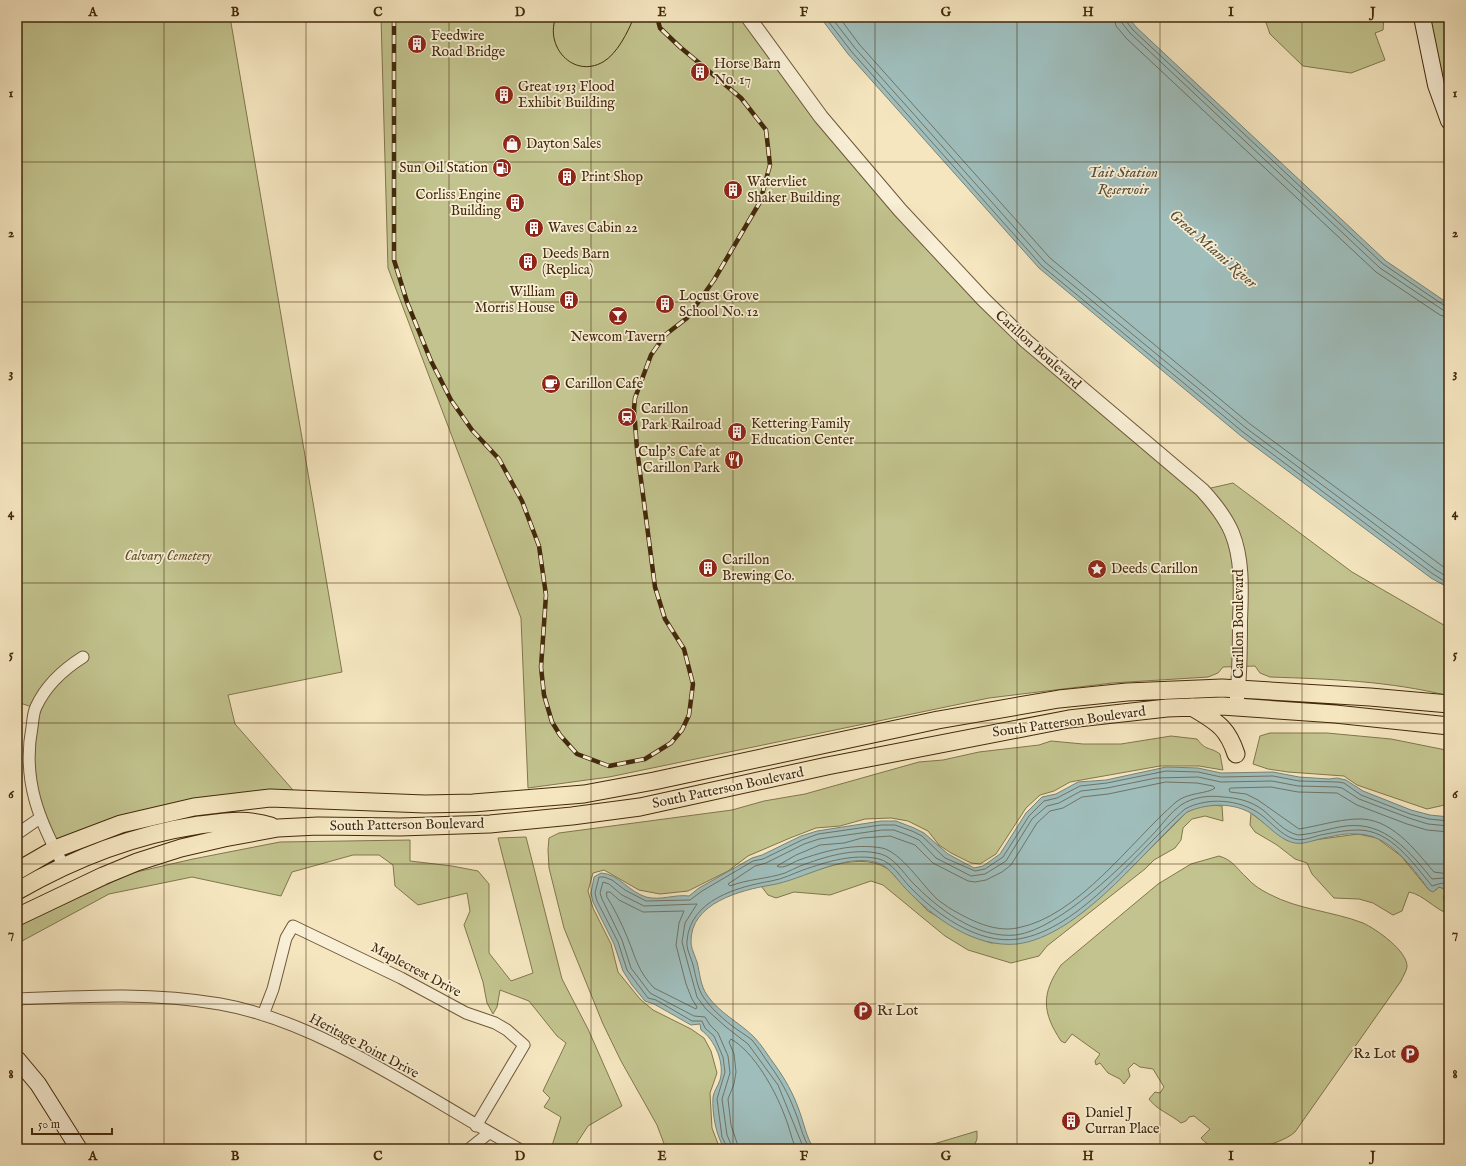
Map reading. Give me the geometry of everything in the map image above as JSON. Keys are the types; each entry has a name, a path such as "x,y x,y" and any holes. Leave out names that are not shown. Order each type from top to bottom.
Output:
{"main road":[{"path":"1422,17 1436,85 1449,121"},
{"name":"South Patterson Boulevard","path":"17,871 55,849 121,824 139,819 233,801 277,798 377,804 424,804 473,803 584,794 654,781 938,720 1059,699 1127,692 1222,688 1370,697 1449,704"},
{"path":"1192,707 1220,725 1227,732 1231,738 1236,754"},
{"name":"South Patterson Boulevard","path":"17,917 103,876 137,862 181,848 224,838 278,828 318,826 400,827 490,824 572,816 640,807 827,766 1043,723 1167,708 1236,707 1387,718 1449,726"},
{"path":"17,891 64,866 96,852 137,838 180,828 219,822 254,821 278,828"},
{"path":"18,1065 38,1084 79,1149"}],"street":[{"name":"Carillon Boulevard","path":"748,17 821,117 900,210 978,294 1026,341 1202,490 1215,504 1232,533 1239,566 1241,589 1238,689 1236,707"},
{"path":"64,866 40,818 30,775 30,739 35,708 47,688 64,669 83,657"},
{"path":"17,834 40,818"},
{"name":"Maplecrest Drive","path":"263,1016 273,989 286,938 293,926 401,978 466,1013 496,1023 507,1030 524,1045 476,1126"},
{"name":"Heritage Point Drive","path":"17,999 85,997 182,999 221,1004 263,1016 328,1042 393,1076 476,1126 519,1149"},
{"path":"469,1149 489,1133"}],"green space":[{"name":"Calvary Cemetery","path":"17,17 230,17 342,672 228,695 235,724 300,798 233,801 55,849 33,793 35,708 17,702"},
{"path":"381,17 748,17 821,117 983,299 1202,490 1233,483 1352,572 1449,628 1449,696 1382,684 1270,677 1260,673 1255,666 1223,667 1218,673 1208,677 1112,683 989,698 609,777 528,788 521,618 388,268"},
{"path":"1264,17 1384,17 1383,30 1375,33 1385,60 1351,73 1303,66 1270,34"},
{"path":"1422,17 1449,17 1449,121"},
{"path":"1270,733 1327,733 1391,739 1446,750 1449,752 1449,804 1427,809 1357,785 1344,776 1288,772 1268,769 1253,764 1260,736"},
{"path":"1171,736 1197,739 1206,747 1220,754 1223,770 1199,766 1160,766 1070,782 1054,791 1040,795 1026,808 996,854 980,864 971,863 951,853 939,845 928,831 908,821 891,818 865,819 840,826 816,828 748,856 728,871 688,891 660,894 639,890 604,870 593,873 588,891 593,908 611,944 618,972 640,999 653,1010 691,1029 704,1038 711,1051 717,1073 710,1093 712,1128 720,1149 666,1149 657,1125 621,1061 603,1024 564,928 549,868 549,838 559,833 732,810 764,801 805,794 919,762 943,760 979,752 1039,745 1051,741 1083,744 1121,744"},
{"path":"1212,805 1222,806 1223,821 1205,816 1192,819 1183,828 1181,840 1175,848 1154,860 1145,869 1047,946 1039,956 1011,963 968,950 945,936 883,885 871,881 830,895 794,892 776,898 768,895 761,886 843,863 859,861 874,863 888,869 928,911 969,935 991,943 1034,939 1047,934 1083,912 1128,871 1187,812 1198,807"},
{"path":"1251,813 1286,840 1314,840 1358,834 1377,838 1401,856 1429,890 1436,890 1439,887 1445,889 1446,903 1449,905 1449,914 1419,896 1409,892 1402,911 1393,915 1373,903 1359,899 1334,898 1312,874 1307,863 1295,859 1277,845 1255,832 1250,825"},
{"path":"526,837 562,979 588,1029 622,1106 588,1126 573,1149 551,1149 561,1117 544,1107 550,1098 543,1091 566,1043 557,1036 529,1001 500,990 497,1007 493,1014 487,1003 483,982 464,925 470,911 467,893 418,905 395,886 393,865 379,855 353,855 292,872 281,896 192,877 109,894 22,941 21,924 132,873 280,842 410,840 410,861 478,871 489,884 489,953 511,981 533,973 498,838"},
{"path":"1219,856 1231,862 1249,881 1257,887 1280,899 1292,904 1351,919 1369,926 1383,935 1397,948 1406,961 1407,967 1401,981 1295,1132 1275,1143 1247,1149 1220,1149 1209,1145 1201,1138 1210,1129 1194,1116 1189,1117 1186,1121 1181,1123 1152,1103 1149,1099 1155,1092 1160,1093 1164,1087 1153,1069 1140,1067 1134,1063 1128,1069 1130,1076 1124,1084 1120,1079 1108,1073 1100,1063 1096,1065 1095,1061 1100,1054 1072,1034 1065,1043 1061,1041 1050,1021 1046,1003 1050,985 1054,975 1061,965 1158,884 1191,864"},
{"path":"977,1131 977,1139 973,1149 917,1149"}],"water":[{"name":"Tait Station Reservoir","path":"820,17 1128,17 1136,27 1386,261 1449,304 1449,588 1431,578 1241,436 1039,268 848,54"},
{"path":"1166,767 1198,768 1221,773 1273,772 1299,777 1329,779 1337,778 1346,780 1363,791 1411,810 1430,815 1449,817 1449,905 1443,898 1446,892 1445,889 1439,887 1433,892 1429,890 1399,853 1369,835 1349,834 1332,836 1303,843 1295,843 1278,835 1251,813 1243,809 1224,805 1205,806 1187,812 1109,890 1087,909 1064,926 1041,938 1017,944 1001,944 985,941 956,929 917,900 894,874 878,863 852,861 838,864 783,882 732,895 708,908 699,917 693,929 691,944 702,983 707,995 717,1007 754,1037 779,1070 794,1098 807,1135 814,1149 728,1149 724,1148 721,1143 714,1117 713,1097 720,1080 721,1073 718,1052 711,1040 701,1030 700,1024 691,1025 654,1004 645,1001 623,971 614,944 593,902 591,893 594,877 601,873 613,876 640,895 646,897 657,898 689,896 699,888 752,858 762,855 801,836 817,831 881,821 896,821 914,828 924,833 948,854 974,868 983,866 1000,854 1026,813 1042,797 1056,794 1078,782 1106,780"}],"tram line":[{"path":"556,17 553,28 554,39 558,48 564,57 572,63 581,66 592,66 603,62 613,54 622,42 634,17"}],"railway":[{"path":"394,17 394,260 407,302 431,361 451,400 472,430 499,459 522,501 539,546 546,595 541,667 544,695 552,722 560,735 577,754 609,766 645,759 671,743 682,730 689,715 693,684 684,649 665,619 655,587 637,449 634,409 635,398 651,355 665,335 687,318 714,280 760,202 770,165 766,130 741,98 680,47 660,28 657,17"}],"place":[{"name":"Feedwire Road Bridge","path":"417,44"},
{"name":"Horse Barn No. 17","path":"700,72"},
{"name":"Great 1913 Flood Exhibit Building","path":"504,95"},
{"name":"Dayton Sales","path":"512,144"},
{"name":"Sun Oil Station","path":"502,168"},
{"name":"Print Shop","path":"567,177"},
{"name":"Watervliet Shaker Building","path":"733,190"},
{"name":"Corliss Engine Building","path":"515,203"},
{"name":"Waves Cabin 22","path":"534,228"},
{"name":"Deeds Barn (Replica)","path":"528,262"},
{"name":"William Morris House","path":"569,300"},
{"name":"Locust Grove School No. 12","path":"665,304"},
{"name":"Newcom Tavern","path":"618,316"},
{"name":"Carillon Cafe","path":"551,384"},
{"name":"Carillon Park Railroad","path":"627,417"},
{"name":"Kettering Family Education Center","path":"737,432"},
{"name":"Culp's Cafe at Carillon Park","path":"734,460"},
{"name":"Carillon Brewing Co.","path":"708,568"},
{"name":"Deeds Carillon","path":"1097,569"},
{"name":"R1 Lot","path":"863,1011"},
{"name":"R2 Lot","path":"1410,1054"},
{"name":"Daniel J Curran Place","path":"1071,1121"}],"water label":[{"name":"Great Miami River","path":"1213,249"}]}
